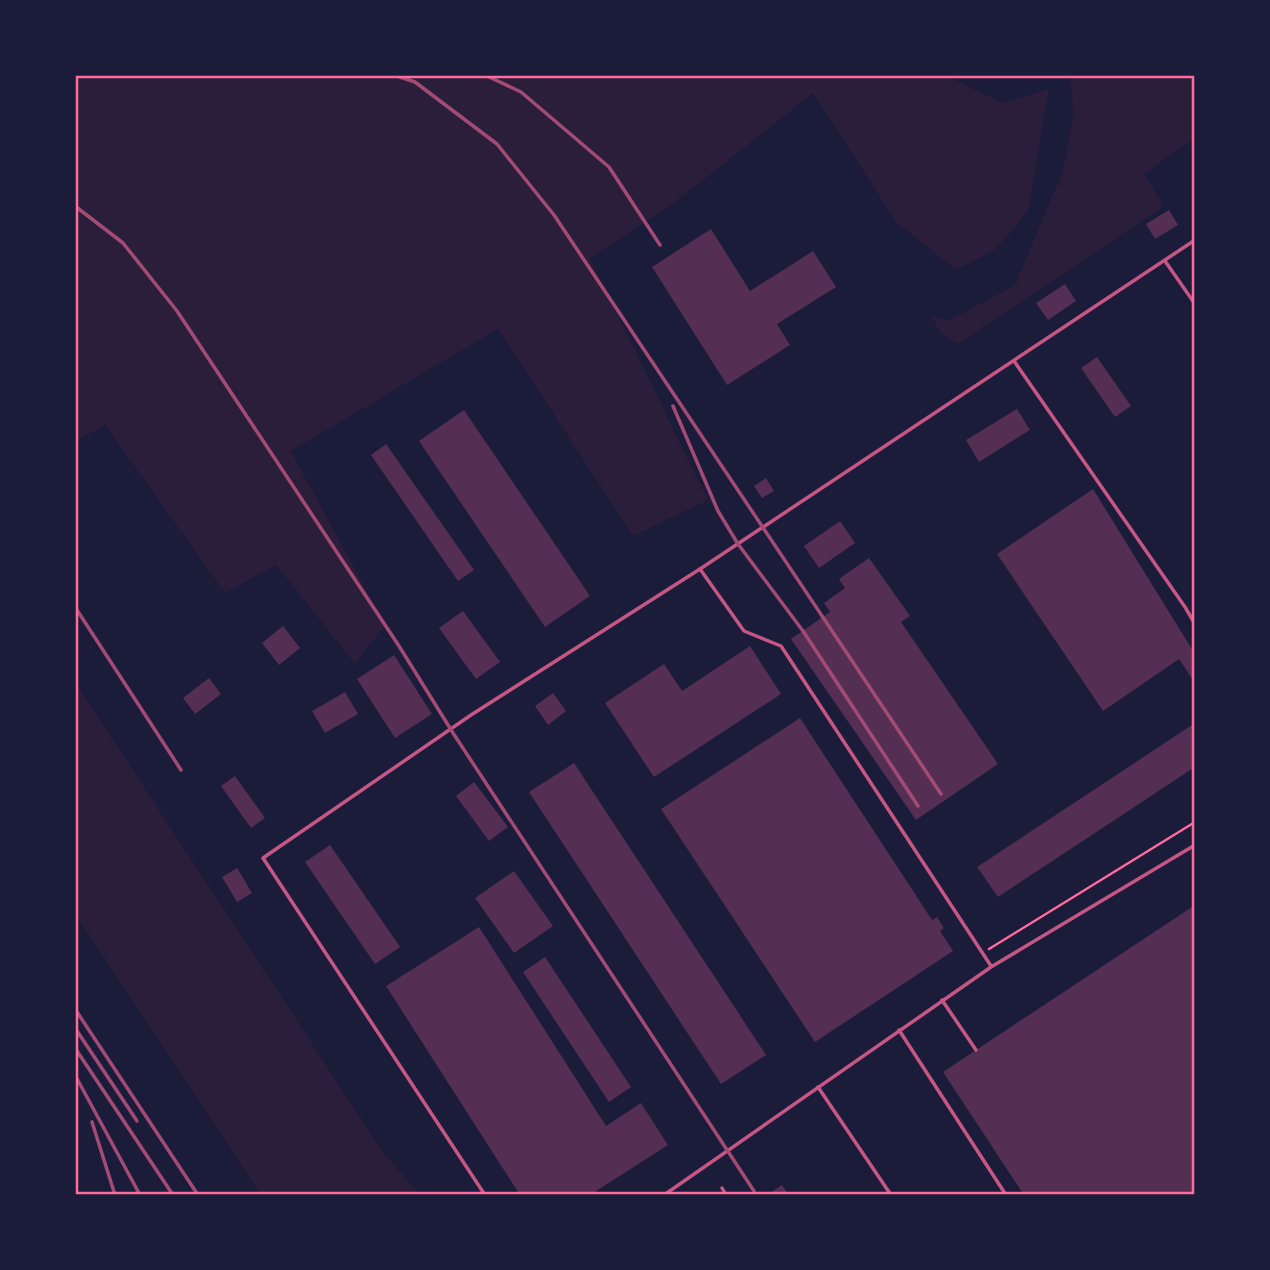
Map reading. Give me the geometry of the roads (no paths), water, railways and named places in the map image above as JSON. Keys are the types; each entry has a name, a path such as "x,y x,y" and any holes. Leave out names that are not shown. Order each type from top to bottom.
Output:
{"lane":[{"path":"485,1195 263,858 471,715 700,569 1195,240"},
{"path":"1165,261 1195,304"},
{"path":"1014,361 1195,624"},
{"path":"700,569 744,631 781,646 991,967"},
{"path":"664,1195 991,967 1195,845"},
{"path":"942,1000 976,1050"},
{"path":"899,1031 1006,1195"},
{"path":"818,1087 891,1195"},
{"path":"722,1188 726,1195"}],"railway":[{"path":"394,75 415,82 497,144 554,215 941,794"},
{"path":"485,75 521,92 609,167 660,245"},
{"path":"75,206 123,243 177,311 754,1191"},
{"path":"673,406 718,511 738,544 803,631 918,806"},
{"path":"75,607 181,770"},
{"path":"75,1009 198,1195"},
{"path":"75,1028 137,1121"},
{"path":"75,1048 173,1195"},
{"path":"75,1075 140,1195"},
{"path":"92,1122 115,1195"}]}
